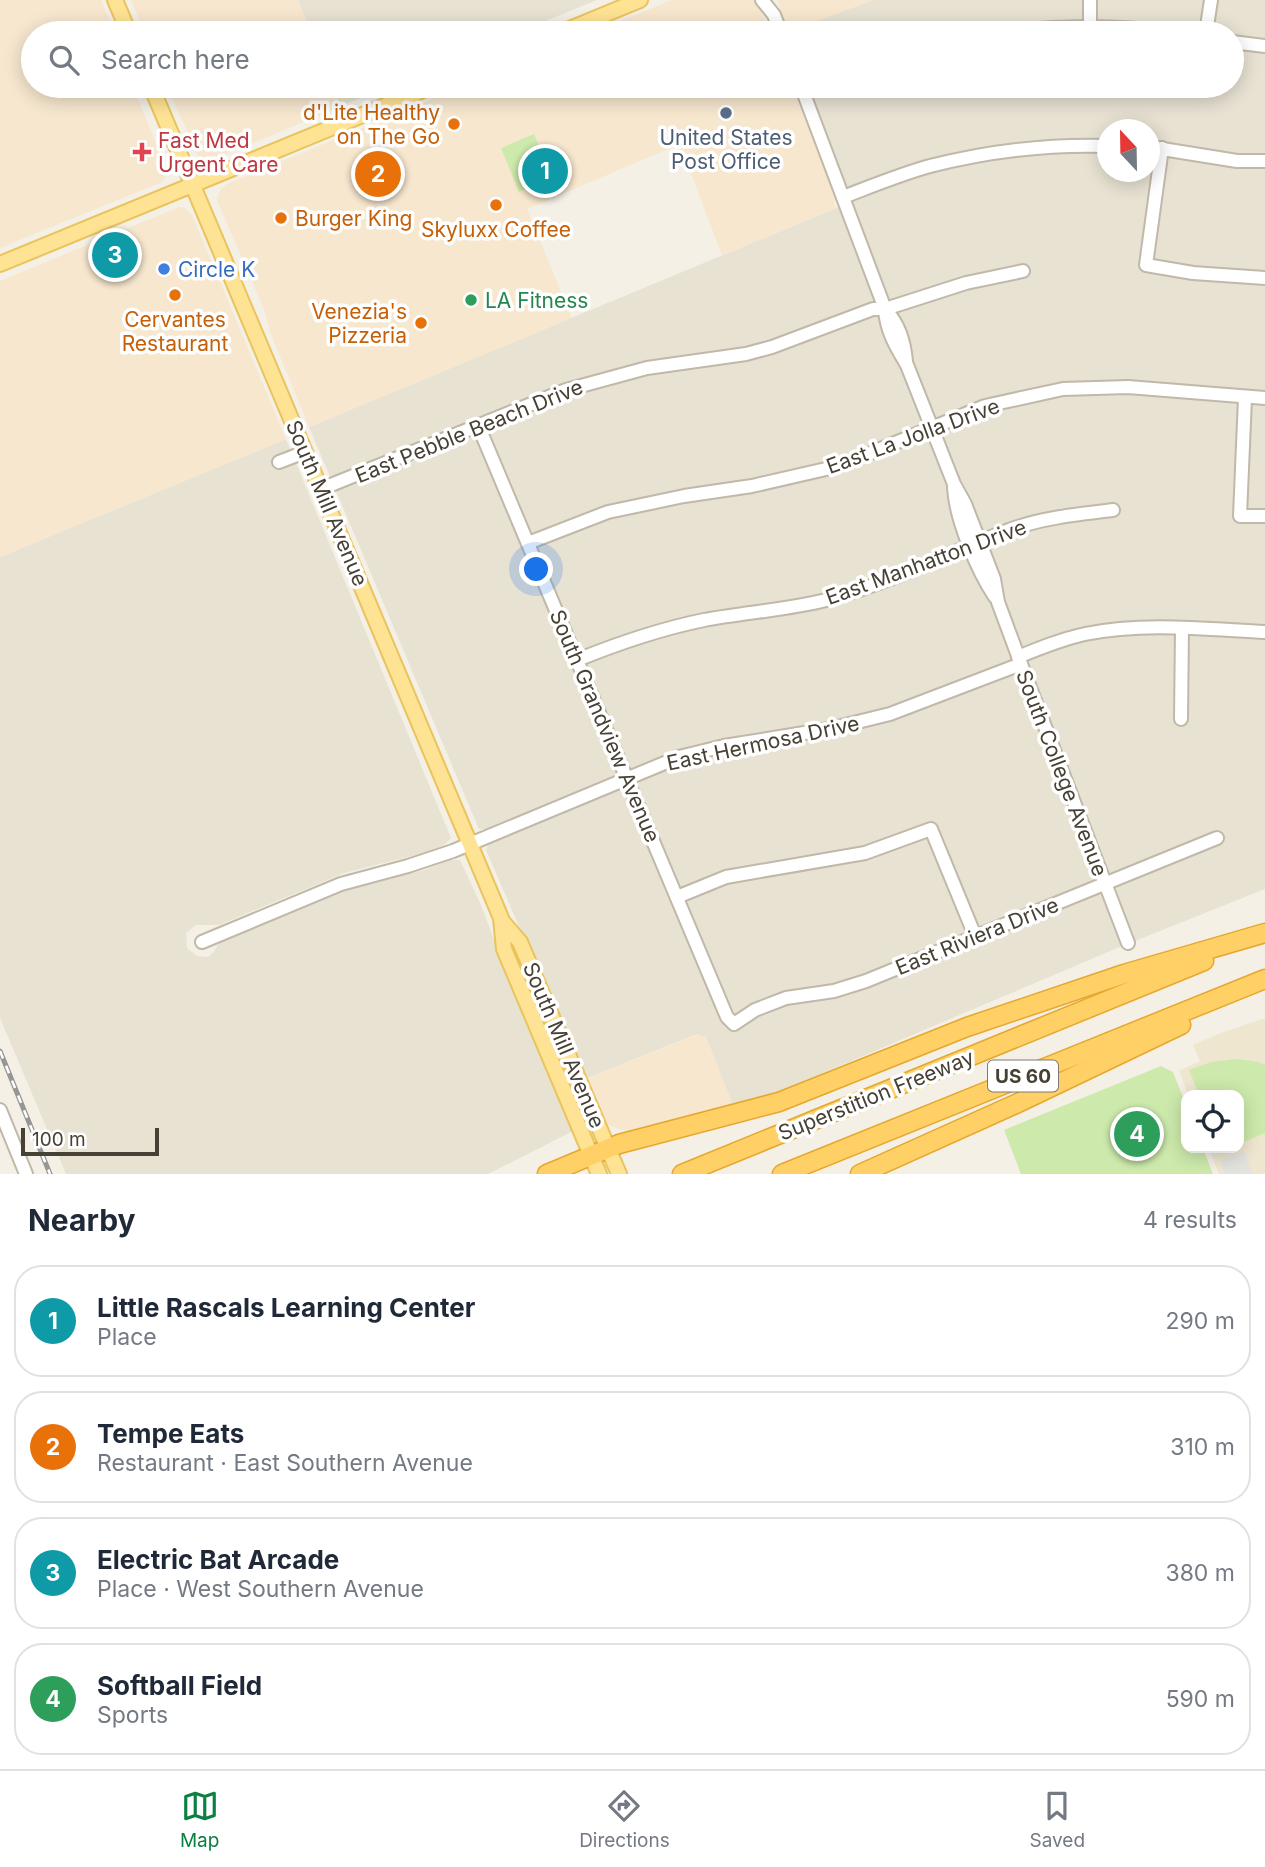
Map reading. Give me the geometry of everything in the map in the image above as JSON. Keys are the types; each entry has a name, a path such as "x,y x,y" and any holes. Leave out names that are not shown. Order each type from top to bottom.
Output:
{"highway":[{"path":"547,1174 600,1151 779,1102 1012,1011 1124,974 1265,935"},
{"name":"Superstition Freeway","path":"682,1174 1265,935"},
{"path":"860,1174 1018,1102 1265,981"},
{"name":"Superstition Freeway","path":"782,1174 1265,981"}],"main road":[{"path":"116,0 124,21"},
{"path":"589,21 640,0"},
{"name":"South Mill Avenue","path":"156,98 502,921 504,949 600,1151 619,1174"},
{"path":"0,264 404,98"},
{"name":"South Mill Avenue","path":"599,1174 600,1151"}],"street":[{"path":"762,0 776,21"},
{"path":"773,0 774,15"},
{"path":"1090,0 1090,21"},
{"path":"1208,21 1211,0"},
{"path":"1244,43 1265,46"},
{"name":"South College Avenue","path":"806,98 885,309 895,319 904,344 907,365 954,484 955,506 976,545 984,581 998,602 1128,943"},
{"path":"843,197 929,166 1003,151 1060,145 1097,146"},
{"path":"1160,148 1237,161 1265,161"},
{"path":"1153,182 1146,265 1265,278"},
{"name":"East Pebble Beach Drive","path":"321,489 545,397 585,384 647,368 746,354 873,309 885,309 966,283 1023,271"},
{"name":"East La Jolla Drive","path":"528,543 608,512 684,496 752,486 839,466 985,406 1063,389 1128,387 1265,398"},
{"path":"1245,398 1240,516 1265,516"},
{"name":"South Grandview Avenue","path":"478,425 727,1017 734,1024"},
{"path":"279,462 305,452"},
{"name":"East Manhatton Drive","path":"577,660 676,626 830,598 911,572 1010,529 1068,515 1113,510"},
{"name":"East Hermosa Drive","path":"202,942 341,884 408,866 469,844 694,753 829,729 890,714 1061,640 1096,632 1141,627 1265,632"},
{"path":"1181,719 1182,628"},
{"path":"677,897 726,877 865,853 931,829 975,936"},
{"name":"East Riviera Drive","path":"734,1024 755,1010 786,998 834,991 866,981 1217,838"},
{"path":"0,1110 26,1174"}],"shaded area":[{"path":"0,0 101,0 110,21 21,21 21,98 138,98 168,174 162,182 0,248"},
{"path":"131,0 298,0 306,21 140,21"},
{"path":"298,0 597,0 545,21 306,21"},
{"path":"672,0 756,0 765,21 620,21"},
{"path":"777,0 873,0 816,21 785,21"},
{"path":"873,0 1265,0 1265,889 1115,949 764,1098 732,1103 706,1037 694,1035 585,1079 486,850 489,842 573,806 569,796 488,829 479,829 309,427 846,204 806,98 1244,98 1244,21 816,21"},
{"path":"172,98 337,98 341,106 211,161 203,162"},
{"path":"337,98 361,98 341,106"},
{"path":"435,98 796,98 836,195 836,208 722,255 680,145 661,152 527,209 572,318 309,427 270,332 265,312 217,200 220,190 227,184"},
{"path":"179,207 185,208 192,215 286,439 0,557 0,281"},
{"path":"286,439 451,838 444,845 427,852 344,873 219,925 196,925 186,933 187,948 197,956 208,957 219,943 351,889 424,870 450,860 460,860 573,1131 488,1174 66,1174 0,1018 0,557"},
{"path":"1265,1018 1265,1174 1219,1174 1211,1153 1244,1153 1244,1090 1186,1090 1179,1071 1200,1061 1193,1045"},
{"path":"698,1034 706,1037 732,1108 659,1123 641,1130 626,1131 608,1125 585,1079"},
{"path":"1244,1151 1253,1174 1225,1174 1220,1160"}],"green space":[{"path":"534,134 545,161 528,169 535,185 519,192 501,148"},
{"path":"1238,1059 1265,1065 1265,1133 1244,1142 1244,1090 1197,1090 1189,1070 1211,1062"},
{"path":"1161,1066 1173,1072 1181,1092 1181,1153 1205,1153 1213,1174 1021,1174 1004,1130"}],"railway":[{"path":"0,1051 50,1174"}],"place":[{"name":"United States Post Office","path":"726,113"},
{"name":"d'Lite Healthy on The Go","path":"454,124"},
{"name":"Fast Med Urgent Care","path":"142,152"},
{"name":"Little Rascals Learning Center","path":"545,171"},
{"name":"Tempe Eats","path":"378,174"},
{"name":"Skyluxx Coffee","path":"496,205"},
{"name":"Burger King","path":"281,218"},
{"name":"Electric Bat Arcade","path":"115,255"},
{"name":"Circle K","path":"164,269"},
{"name":"Cervantes Restaurant","path":"175,295"},
{"name":"LA Fitness","path":"471,300"},
{"name":"Venezia's Pizzeria","path":"421,323"},
{"name":"Softball Field","path":"1137,1134"}]}
